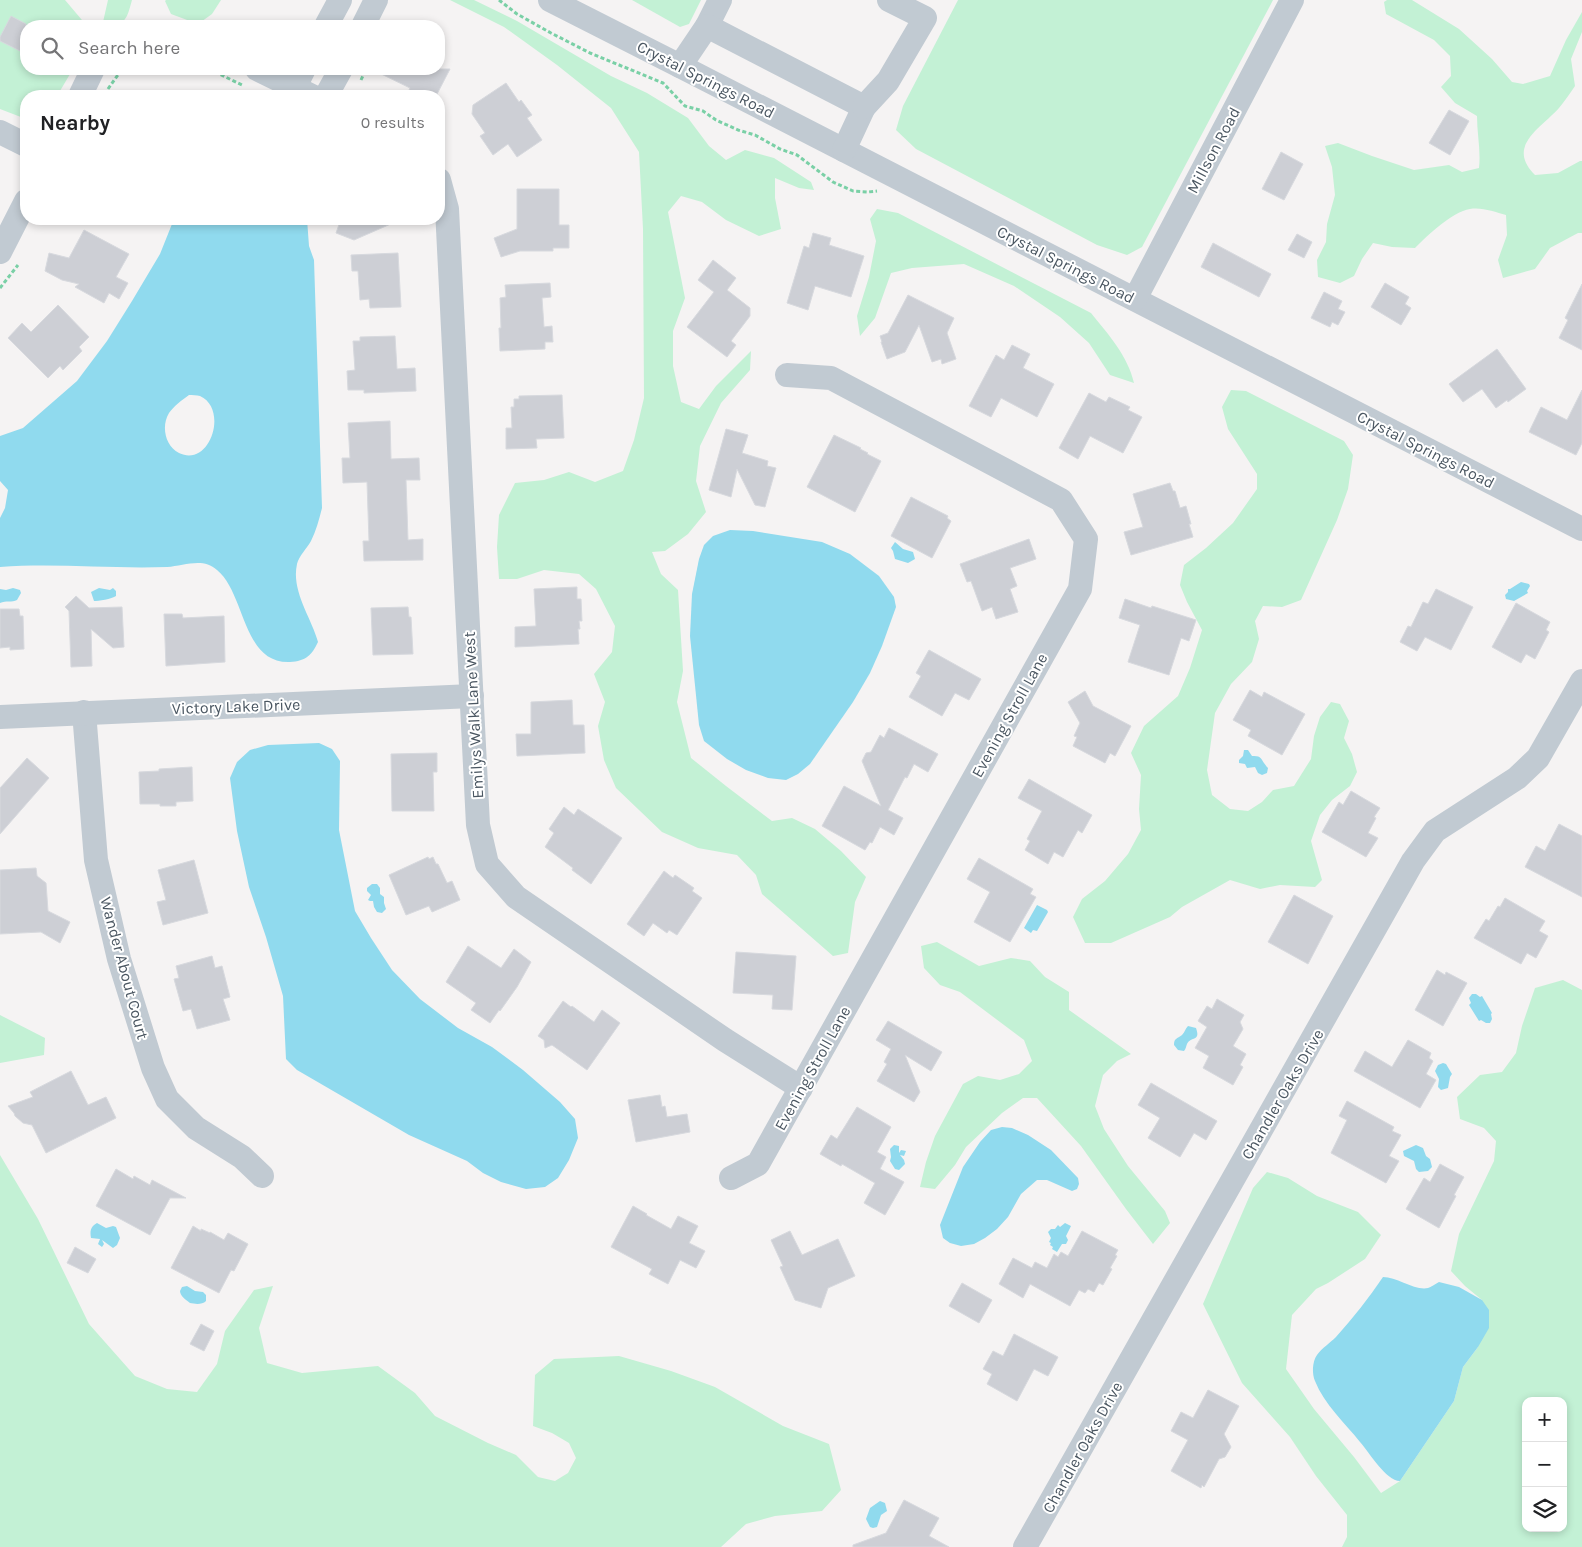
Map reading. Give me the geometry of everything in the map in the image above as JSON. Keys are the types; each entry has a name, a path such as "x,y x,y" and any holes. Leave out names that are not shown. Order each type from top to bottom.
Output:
{"street":[{"path":"329,20 340,0"},
{"path":"366,20 376,0"},
{"name":"Crystal Springs Road","path":"550,0 1582,529"},
{"path":"680,66 707,26 720,0"},
{"path":"844,150 864,107 888,81 925,18 889,0"},
{"name":"Millson Road","path":"1135,299 1292,0"},
{"path":"707,26 864,107"},
{"path":"83,90 90,75"},
{"path":"329,90 338,75"},
{"path":"253,79 304,84"},
{"path":"0,132 20,143"},
{"name":"Emilys Walk Lane West","path":"445,202 447,209 478,825 487,864 516,897 725,1040 801,1088"},
{"path":"0,252 20,213"},
{"name":"Evening Stroll Lane","path":"731,1178 758,1164 1080,589 1086,539 1060,500 831,378 787,375"},
{"name":"Chandler Oaks Drive","path":"1025,1547 1413,861 1435,831 1517,778 1538,758 1582,681"},
{"name":"Victory Lake Drive","path":"0,716 472,696"},
{"name":"Wander About Court","path":"84,712 96,860 119,959 153,1068 167,1099 196,1128 242,1157 262,1176"}],"path":[{"path":"499,0 517,14 551,33 663,83 685,106 703,111 716,120 755,135 780,149 797,155 832,182 853,191 868,192 882,190"},
{"path":"108,90 118,75"},
{"path":"235,75 253,79"}],"green space":[{"path":"0,0 65,0 82,20 20,20 20,75 69,75 61,90 20,90 20,117 0,109"},
{"path":"108,0 132,0 124,20 103,20"},
{"path":"221,0 212,14 204,20 187,20 171,14 165,1"},
{"path":"450,0 474,0 517,21 611,76 647,93 688,118 709,146 726,160 745,150 774,158 811,182 814,190 799,188 775,178 775,198 781,229 759,236 726,220 702,202 681,196 668,212 685,298 673,331 673,366 681,402 699,409 716,386 751,351 750,370 721,403 700,446 696,481 706,512 688,534 665,551 652,552 661,574 678,590 683,671 677,702 691,758 772,821 792,818 815,829 841,851 866,877 855,902 848,953 833,956 762,894 756,875 737,855 698,848 662,832 616,788 604,760 598,726 605,702 594,674 612,652 615,626 596,589 579,574 544,570 517,579 499,579 497,547 499,515 515,483 544,480 569,472 595,482 623,471 634,440 644,398 643,229 639,152 611,108 557,65 504,27"},
{"path":"632,0 701,0 689,24 680,27"},
{"path":"958,0 1273,0 1142,247 1127,255 1097,245 916,149 896,130 903,106"},
{"path":"1387,0 1412,0 1459,29 1492,59 1512,82 1523,84 1550,76 1566,40 1582,12 1582,32 1571,59 1575,86 1559,108 1529,138 1524,155 1527,165 1535,175 1558,173 1582,161 1582,233 1578,233 1550,248 1535,269 1503,278 1498,260 1507,235 1506,215 1488,210 1470,209 1448,219 1415,248 1392,247 1373,243 1362,259 1354,276 1340,283 1318,277 1317,260 1326,242 1327,224 1335,195 1332,167 1325,146 1338,143 1414,170 1449,165 1462,172 1479,168 1477,116 1455,103 1441,87 1451,76 1450,56 1434,40 1386,14 1384,2"},
{"path":"877,209 898,213 1091,313 1122,355 1134,383 1110,375 1089,343 1060,317 1014,286 964,264 912,268 891,273 875,318 860,336 857,316 869,277 876,241 870,219"},
{"path":"1231,390 1246,391 1344,441 1353,455 1348,489 1337,520 1301,600 1282,607 1263,606 1255,621 1259,639 1252,662 1231,684 1215,713 1207,770 1212,795 1230,809 1248,811 1262,802 1273,790 1294,786 1311,759 1314,736 1320,717 1331,702 1340,704 1349,721 1344,738 1352,754 1357,772 1350,786 1332,800 1320,815 1311,841 1322,880 1315,887 1280,885 1260,889 1230,880 1182,907 1170,917 1111,943 1085,943 1073,917 1082,899 1105,881 1128,854 1141,830 1139,809 1141,775 1131,753 1144,726 1178,696 1190,668 1202,630 1180,585 1184,565 1233,523 1257,489 1257,474 1228,429 1222,407"},
{"path":"937,942 979,966 1011,958 1030,961 1045,977 1069,992 1069,1010 1131,1054 1117,1061 1103,1075 1095,1106 1104,1129 1128,1166 1165,1211 1170,1223 1153,1244 1081,1146 1037,1098 1023,1098 1002,1113 966,1147 955,1165 935,1189 920,1187 935,1136 963,1084 978,1076 1000,1080 1019,1074 1032,1061 1024,1040 960,992 940,985 924,968 921,946"},
{"path":"1563,980 1582,990 1582,1547 1342,1547 1347,1537 1347,1515 1316,1476 1290,1437 1242,1383 1203,1304 1253,1188 1267,1172 1288,1178 1317,1196 1358,1212 1381,1235 1365,1259 1316,1289 1292,1315 1286,1369 1314,1409 1381,1493 1400,1481 1454,1401 1463,1367 1478,1347 1482,1300 1451,1271 1459,1234 1494,1161 1496,1141 1484,1128 1460,1119 1457,1097 1480,1075 1502,1072 1516,1053 1522,1026 1535,988"},
{"path":"0,1015 45,1038 44,1055 0,1063"},
{"path":"0,1155 38,1219 89,1324 135,1376 167,1389 197,1392 217,1364 225,1331 254,1290 273,1286 259,1328 267,1363 302,1373 378,1366 415,1393 435,1416 516,1455 538,1477 555,1481 568,1473 576,1458 569,1443 552,1433 533,1426 535,1375 554,1359 619,1356 671,1371 715,1387 783,1426 829,1444 841,1490 822,1511 775,1516 746,1524 721,1547 0,1547"}],"water":[{"path":"172,225 307,225 309,246 314,260 322,508 313,537 297,564 296,574 299,594 318,642 311,654 304,659 290,662 274,660 262,652 253,640 226,581 217,570 206,564 193,563 167,567 0,567 0,518 5,508 8,490 0,481 0,436 23,428 77,381 107,341 160,254","holes":["189,395 200,396 209,403 213,412 214,424 212,435 207,445 199,452 190,455 179,453 170,446 168,441 165,430 167,418 173,408"]},
{"path":"730,530 753,531 822,542 850,554 879,576 894,597 896,607 882,646 870,673 853,702 810,764 798,774 786,780 768,778 746,770 727,759 704,741 699,725 690,636 692,594 699,559 704,545 713,536"},
{"path":"895,542 903,549 913,552 915,559 908,563 895,559 891,548"},
{"path":"1521,582 1529,584 1528,593 1514,601 1506,599 1505,595 1508,589"},
{"path":"13,588 20,590 21,593 17,600 0,603 0,589"},
{"path":"99,588 110,590 113,588 116,591 116,596 94,601 91,592"},
{"path":"319,743 332,749 340,761 339,830 355,911 392,970 420,999 458,1028 492,1047 523,1070 560,1102 575,1119 578,1138 569,1160 558,1178 545,1187 526,1189 501,1182 483,1173 467,1161 409,1135 297,1070 286,1059 283,996 249,887 237,831 230,778 237,762 250,750 268,745"},
{"path":"1244,750 1248,750 1252,756 1260,758 1268,768 1267,773 1262,775 1258,773 1255,767 1247,768 1245,764 1239,763"},
{"path":"372,884 377,884 380,888 380,894 384,897 386,909 382,913 377,912 373,901 368,900 371,895 367,888"},
{"path":"1037,905 1048,912 1037,931 1033,930 1031,933 1024,928"},
{"path":"1472,994 1482,996 1492,1013 1490,1023 1479,1021 1469,1005 1471,1003 1469,998"},
{"path":"1188,1026 1196,1028 1197,1035 1187,1044 1184,1051 1178,1050 1174,1045 1175,1041"},
{"path":"1446,1064 1452,1074 1448,1088 1441,1090 1438,1087 1439,1079 1435,1071 1438,1065"},
{"path":"1002,1127 1012,1128 1028,1135 1051,1150 1078,1178 1079,1184 1077,1189 1072,1191 1047,1180 1037,1180 1021,1194 1008,1217 985,1238 974,1244 961,1246 950,1243 943,1238 940,1225 963,1167 980,1142 991,1130"},
{"path":"894,1145 899,1146 899,1153 901,1150 906,1151 904,1156 900,1155 905,1164 899,1170 895,1169 890,1161 890,1149"},
{"path":"1416,1145 1423,1148 1426,1156 1430,1159 1432,1167 1428,1171 1419,1172 1414,1161 1404,1156 1403,1151"},
{"path":"97,1223 106,1228 116,1227 120,1238 117,1245 113,1248 102,1240 104,1244 102,1247 98,1244 100,1239 91,1238 91,1229"},
{"path":"1065,1223 1071,1226 1066,1236 1068,1240 1066,1244 1062,1244 1057,1252 1050,1245 1051,1238 1048,1232 1051,1229 1055,1229 1058,1225 1060,1227"},
{"path":"1383,1277 1417,1288 1429,1288 1439,1282 1459,1287 1482,1300 1489,1310 1489,1328 1463,1367 1454,1401 1400,1481 1389,1476 1378,1465 1335,1413 1319,1389 1313,1372 1313,1364 1317,1355 1349,1323"},
{"path":"187,1286 195,1291 203,1292 206,1295 206,1301 196,1304 187,1301 180,1291 182,1287"},
{"path":"880,1501 885,1503 887,1511 881,1515 877,1527 873,1528 870,1527 866,1519 870,1508"}],"building":[{"path":"11,16 20,21 20,51 0,41 0,37"},
{"path":"445,69 450,69 439,90 409,90 410,88 383,75 445,75"},
{"path":"506,83 519,102 521,100 532,115 527,118 542,140 517,157 508,144 493,155 480,136 485,133 472,114 473,105"},
{"path":"1449,110 1469,121 1450,155 1429,143"},
{"path":"1281,152 1303,164 1284,200 1262,189"},
{"path":"517,189 559,189 559,225 569,225 569,248 553,248 553,251 520,251 501,257 494,238 517,229"},
{"path":"339,225 388,225 354,240 336,233"},
{"path":"84,230 129,254 116,277 128,283 119,299 109,293 104,303 75,287 79,284 62,280 45,271 49,253 69,258"},
{"path":"813,233 831,238 829,245 864,256 851,297 815,286 808,310 787,303 804,246 809,248"},
{"path":"1297,234 1312,242 1304,258 1288,250"},
{"path":"1213,243 1271,274 1259,297 1201,267"},
{"path":"398,253 401,307 370,308 369,299 360,300 358,271 352,271 351,255"},
{"path":"713,260 736,278 727,290 750,308 750,316 731,341 736,345 727,357 687,327 714,292 698,280"},
{"path":"550,283 551,297 542,298 544,327 552,326 553,342 545,342 545,349 500,351 500,298 506,297 505,285"},
{"path":"1385,283 1409,297 1405,304 1411,308 1401,325 1371,307"},
{"path":"1582,284 1582,350 1559,338 1568,320 1565,318"},
{"path":"1324,292 1342,301 1338,309 1345,312 1338,325 1332,322 1330,327 1311,318"},
{"path":"908,295 954,318 947,333 956,359 942,364 941,359 932,362 919,325 905,352 887,359 880,336 888,333"},
{"path":"58,305 89,337 79,347 82,351 63,370 60,366 48,378 8,338 22,323 31,332"},
{"path":"395,336 397,369 415,368 416,391 364,393 364,390 348,390 347,371 355,370 353,341 360,341 360,337"},
{"path":"1012,345 1030,354 1023,368 1054,384 1037,417 1001,398 991,417 969,406 996,355 1004,360"},
{"path":"1497,349 1526,389 1496,408 1482,389 1463,402 1449,384"},
{"path":"1582,390 1582,443 1576,455 1529,432 1541,407 1567,420"},
{"path":"1089,393 1106,402 1109,397 1130,407 1128,410 1142,417 1123,453 1090,436 1078,459 1059,448"},
{"path":"562,395 564,438 536,439 537,448 506,449 506,428 512,428 511,407 514,407 514,399 519,399 519,396"},
{"path":"390,421 391,459 419,458 420,480 406,480 408,540 423,539 423,560 364,561 363,541 369,541 367,482 343,483 342,458 350,458 348,423"},
{"path":"726,429 748,435 742,453 768,461 767,466 776,468 765,507 755,505 737,469 731,497 709,490"},
{"path":"834,435 861,448 867,454 881,461 855,512 807,487"},
{"path":"1170,483 1173,491 1175,491 1180,508 1186,506 1193,537 1131,555 1124,532 1143,527 1133,494"},
{"path":"911,497 948,516 947,518 951,521 932,558 891,536"},
{"path":"1029,539 1036,559 1010,568 1017,586 1010,589 1018,612 996,619 992,607 982,611 971,581 967,582 960,564"},
{"path":"577,587 577,599 581,599 582,621 579,621 579,644 515,647 515,627 536,626 534,589"},
{"path":"1436,589 1473,607 1451,650 1425,637 1417,651 1400,642 1408,626 1411,627 1423,602 1428,604"},
{"path":"76,596 89,608 122,607 124,647 113,648 91,629 92,666 71,667 69,611 65,607"},
{"path":"1125,599 1196,620 1189,641 1181,638 1169,675 1128,662 1140,625 1119,618"},
{"path":"1516,603 1550,622 1546,630 1549,632 1535,659 1526,654 1521,663 1492,647"},
{"path":"408,607 409,617 411,617 413,654 373,655 371,608"},
{"path":"0,609 19,609 20,616 23,616 24,649 10,650 10,647 0,648"},
{"path":"164,614 182,614 183,618 224,616 225,662 166,666"},
{"path":"929,650 981,679 969,700 955,693 942,716 909,697 921,676 916,673"},
{"path":"1250,690 1262,697 1264,692 1305,714 1282,755 1248,736 1251,730 1233,720"},
{"path":"1085,691 1093,706 1131,726 1115,756 1110,753 1105,763 1073,746 1077,737 1074,736 1080,723 1068,702"},
{"path":"572,700 573,725 584,725 585,753 517,756 516,734 531,734 531,702"},
{"path":"889,728 938,754 928,772 914,764 907,778 905,777 888,810 903,818 894,835 880,827 872,843 870,842 865,850 822,826 844,786 881,806 862,761 866,753 871,752 880,735 884,738"},
{"path":"437,753 437,772 433,772 434,811 392,811 391,754"},
{"path":"27,758 49,778 0,834 0,788"},
{"path":"192,767 193,801 176,802 176,806 140,804 139,772"},
{"path":"1029,779 1092,815 1082,833 1078,830 1063,857 1054,852 1048,864 1025,850 1030,841 1027,839 1042,811 1018,798"},
{"path":"1351,791 1380,808 1374,817 1376,818 1368,833 1378,838 1366,857 1322,832 1339,802 1343,805"},
{"path":"564,807 574,815 578,809 622,838 591,884 545,847 554,833 549,829"},
{"path":"1559,824 1582,836 1582,897 1525,867 1536,846 1545,851"},
{"path":"428,857 429,859 433,857 447,883 452,881 460,900 432,912 429,906 406,915 389,875"},
{"path":"979,858 1033,889 1030,894 1036,897 1010,942 974,922 990,892 967,879"},
{"path":"194,860 208,913 163,925 157,902 166,900 158,870"},
{"path":"36,868 37,876 46,883 48,911 70,922 60,943 41,932 0,934 0,870"},
{"path":"664,871 673,878 675,875 694,888 692,891 702,898 677,935 669,930 667,933 653,923 644,936 627,924"},
{"path":"1294,895 1333,916 1308,964 1268,942"},
{"path":"1505,898 1545,921 1539,931 1548,936 1536,958 1527,953 1521,964 1474,938 1486,919 1489,921"},
{"path":"468,946 501,968 514,949 531,962 517,987 490,1023 471,1010 476,1003 446,982"},
{"path":"736,952 796,956 792,1010 772,1009 773,995 733,993"},
{"path":"212,956 215,968 222,966 230,997 223,999 230,1020 197,1029 191,1009 183,1011 174,979 179,978 176,966"},
{"path":"1437,970 1445,975 1446,972 1467,983 1443,1026 1415,1010"},
{"path":"1217,999 1244,1015 1240,1022 1243,1029 1233,1046 1246,1054 1240,1065 1243,1067 1233,1085 1203,1068 1209,1056 1195,1048 1207,1027 1198,1021 1207,1006 1212,1009"},
{"path":"563,1001 594,1022 602,1010 620,1023 587,1070 552,1045 545,1048 544,1040 538,1036"},
{"path":"888,1021 942,1052 931,1071 905,1055 920,1092 914,1102 877,1081 887,1064 884,1062 891,1049 876,1040"},
{"path":"1408,1040 1431,1053 1429,1058 1433,1061 1426,1074 1436,1080 1420,1108 1354,1071 1365,1051 1392,1067"},
{"path":"71,1071 88,1105 106,1097 116,1118 46,1153 32,1125 23,1123 8,1106 33,1097 30,1092"},
{"path":"1151,1083 1217,1121 1206,1140 1194,1133 1180,1157 1148,1138 1160,1118 1138,1105"},
{"path":"660,1095 662,1107 665,1106 667,1117 687,1114 690,1132 636,1142 628,1100"},
{"path":"1347,1101 1394,1127 1392,1131 1401,1135 1389,1156 1399,1161 1386,1183 1331,1153 1347,1120 1339,1116"},
{"path":"857,1107 891,1127 877,1152 886,1157 880,1169 904,1182 885,1215 864,1203 875,1183 820,1154 831,1135 837,1139"},
{"path":"1440,1164 1464,1177 1439,1228 1406,1209 1424,1178 1430,1182"},
{"path":"116,1169 133,1179 134,1176 150,1185 152,1180 186,1198 170,1198 150,1235 96,1206"},
{"path":"633,1206 671,1229 678,1216 698,1226 689,1243 705,1251 696,1268 680,1260 668,1284 649,1274 652,1269 611,1247"},
{"path":"193,1226 201,1231 201,1229 210,1232 224,1240 228,1233 248,1244 234,1271 231,1270 219,1293 171,1268"},
{"path":"790,1231 802,1255 838,1239 855,1276 828,1288 821,1308 795,1300 780,1267 783,1266 771,1240"},
{"path":"1082,1231 1118,1250 1115,1255 1117,1256 1110,1268 1112,1269 1103,1285 1099,1283 1094,1292 1088,1289 1085,1293 1079,1290 1070,1306 1030,1284 1023,1298 999,1284 1013,1258 1032,1268 1035,1262 1047,1268 1054,1254 1058,1257 1061,1252 1068,1256"},
{"path":"75,1247 96,1259 88,1273 67,1263"},
{"path":"962,1283 992,1300 979,1323 949,1306"},
{"path":"201,1324 214,1331 204,1351 190,1344"},
{"path":"1014,1334 1058,1357 1048,1376 1034,1369 1017,1401 987,1384 992,1374 983,1369 993,1351 1003,1356"},
{"path":"1208,1390 1239,1406 1224,1434 1231,1447 1225,1457 1219,1459 1204,1487 1202,1485 1201,1488 1171,1471 1188,1440 1171,1431 1181,1412 1193,1418"},
{"path":"904,1500 939,1518 929,1536 949,1547 853,1547 853,1545 886,1533"}]}
